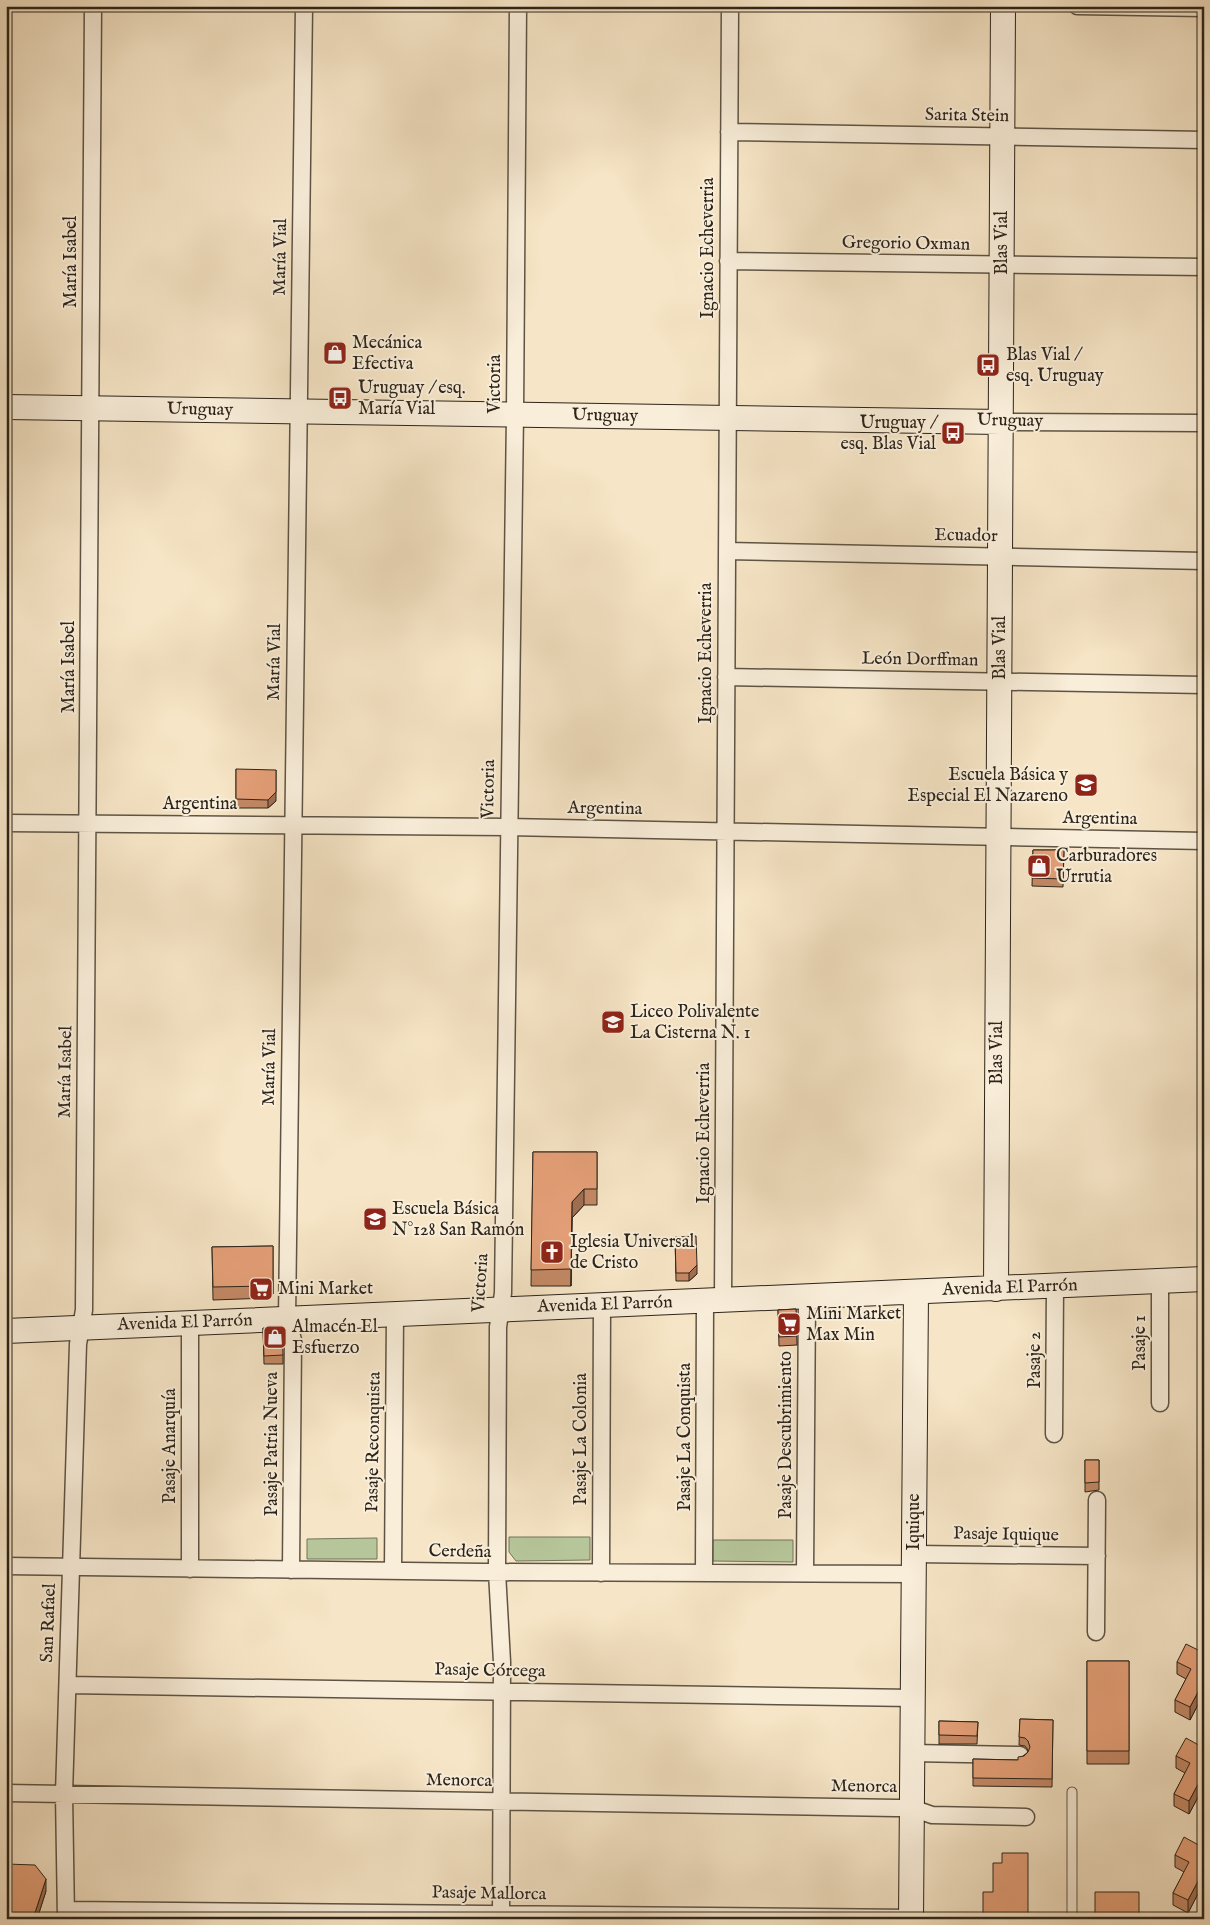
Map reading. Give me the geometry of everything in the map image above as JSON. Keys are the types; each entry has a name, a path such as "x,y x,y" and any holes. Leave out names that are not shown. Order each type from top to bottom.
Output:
{"street":[{"name":"María Isabel","path":"81,1328 84,1310 89,823 93,6"},
{"name":"María Vial","path":"287,1319 304,6"},
{"name":"Victoria","path":"501,1916 502,1691 497,1572 498,1327 503,1294 515,414 518,6"},
{"name":"Ignacio Echeverria","path":"714,1301 726,831 730,6"},
{"name":"Blas Vial","path":"996,1289 1003,6"},
{"path":"1077,6 1204,8"},
{"name":"Sarita Stein","path":"729,132 1204,140"},
{"name":"Gregorio Oxman","path":"728,262 1204,267"},
{"name":"Uruguay","path":"6,407 1001,422 1204,423"},
{"name":"Ecuador","path":"727,551 1204,561"},
{"name":"León Dorffman","path":"726,677 1204,685"},
{"name":"Argentina","path":"6,822 508,826 1204,841"},
{"name":"Avenida El Parrón","path":"6,1331 1204,1279"},
{"name":"Pasaje 1","path":"1160,1282 1160,1403"},
{"name":"Pasaje 2","path":"1054,1434 1055,1286"},
{"name":"Iquique","path":"911,1918 916,1292"},
{"name":"Pasaje Descubrimiento","path":"805,1573 807,1297"},
{"name":"Pasaje La Conquista","path":"704,1573 714,1301"},
{"name":"Pasaje La Colonia","path":"601,1573 602,1305"},
{"name":"Pasaje Reconquista","path":"393,1571 395,1314"},
{"name":"Pasaje Patria Nueva","path":"287,1319 293,1340 291,1570"},
{"name":"Pasaje Anarquía","path":"190,1323 190,1569"},
{"name":"San Rafael","path":"66,1914 64,1794 78,1344 81,1328"},
{"path":"1096,1632 1097,1500"},
{"name":"Pasaje Iquique","path":"914,1564 1097,1556"},
{"name":"Cerdeña","path":"6,1566 601,1573 805,1573 914,1564"},
{"name":"Pasaje Córcega","path":"68,1685 912,1698"},
{"path":"912,1753 1020,1755"},
{"name":"Menorca","path":"6,1793 912,1808 932,1815 1026,1817"},
{"name":"Pasaje Mallorca","path":"66,1914 911,1918"}],"lane":[{"path":"1072,1792 1072,1919"}],"green space":[{"path":"509,1537 590,1537 590,1560 516,1561 509,1552"},
{"path":"377,1538 377,1559 307,1559 307,1539"},
{"path":"713,1540 793,1540 793,1562 713,1561"}],"building":[{"path":"236,769 276,770 276,792 268,800 236,799"},
{"path":"1033,850 1064,850 1063,879 1032,878"},
{"name":"Iglesia Universal de Cristo","path":"533,1152 597,1152 597,1189 584,1189 572,1202 571,1269 531,1270"},
{"path":"696,1236 697,1265 689,1273 676,1273 675,1237"},
{"path":"273,1246 273,1282 269,1286 213,1287 212,1247"},
{"path":"796,1309 797,1336 779,1337 778,1310"},
{"path":"263,1328 282,1328 283,1355 264,1356"},
{"path":"1085,1460 1099,1460 1099,1482 1085,1483"},
{"path":"1186,1644 1204,1653 1204,1681 1190,1707 1175,1700 1191,1669 1177,1662"},
{"path":"1087,1661 1129,1661 1129,1751 1087,1751"},
{"path":"1020,1719 1053,1720 1052,1779 973,1778 973,1759 1018,1760 1018,1757 1024,1756 1028,1752 1030,1747 1028,1741 1025,1738 1019,1737"},
{"path":"939,1721 978,1722 977,1736 939,1735"},
{"path":"1186,1738 1204,1748 1204,1773 1189,1801 1174,1794 1190,1763 1176,1756"},
{"path":"1184,1837 1204,1848 1204,1870 1188,1900 1173,1893 1189,1862 1175,1855"},
{"path":"1002,1853 1028,1853 1028,1919 983,1919 983,1892 993,1892 993,1863 1002,1863"},
{"path":"6,1864 35,1865 46,1879 33,1919 6,1918"},
{"path":"1095,1892 1139,1892 1139,1919 1095,1919"}],"place":[{"name":"Mecánica Efectiva","path":"335,353"},
{"name":"Blas Vial / esq. Uruguay","path":"988,365"},
{"name":"Uruguay / esq. María Vial","path":"340,398"},
{"name":"Uruguay / esq. Blas Vial","path":"953,433"},
{"name":"Escuela Básica y Especial El Nazareno","path":"1086,785"},
{"name":"Carburadores Urrutia","path":"1039,866"},
{"name":"Liceo Polivalente La Cisterna N. 1","path":"613,1022"},
{"name":"Escuela Básica N°128 San Ramón","path":"375,1219"},
{"name":"Iglesia Universal de Cristo","path":"552,1252"},
{"name":"Mini Market","path":"261,1289"},
{"name":"Mini Market Max Min","path":"789,1324"},
{"name":"Almacén El Esfuerzo","path":"275,1337"}]}
